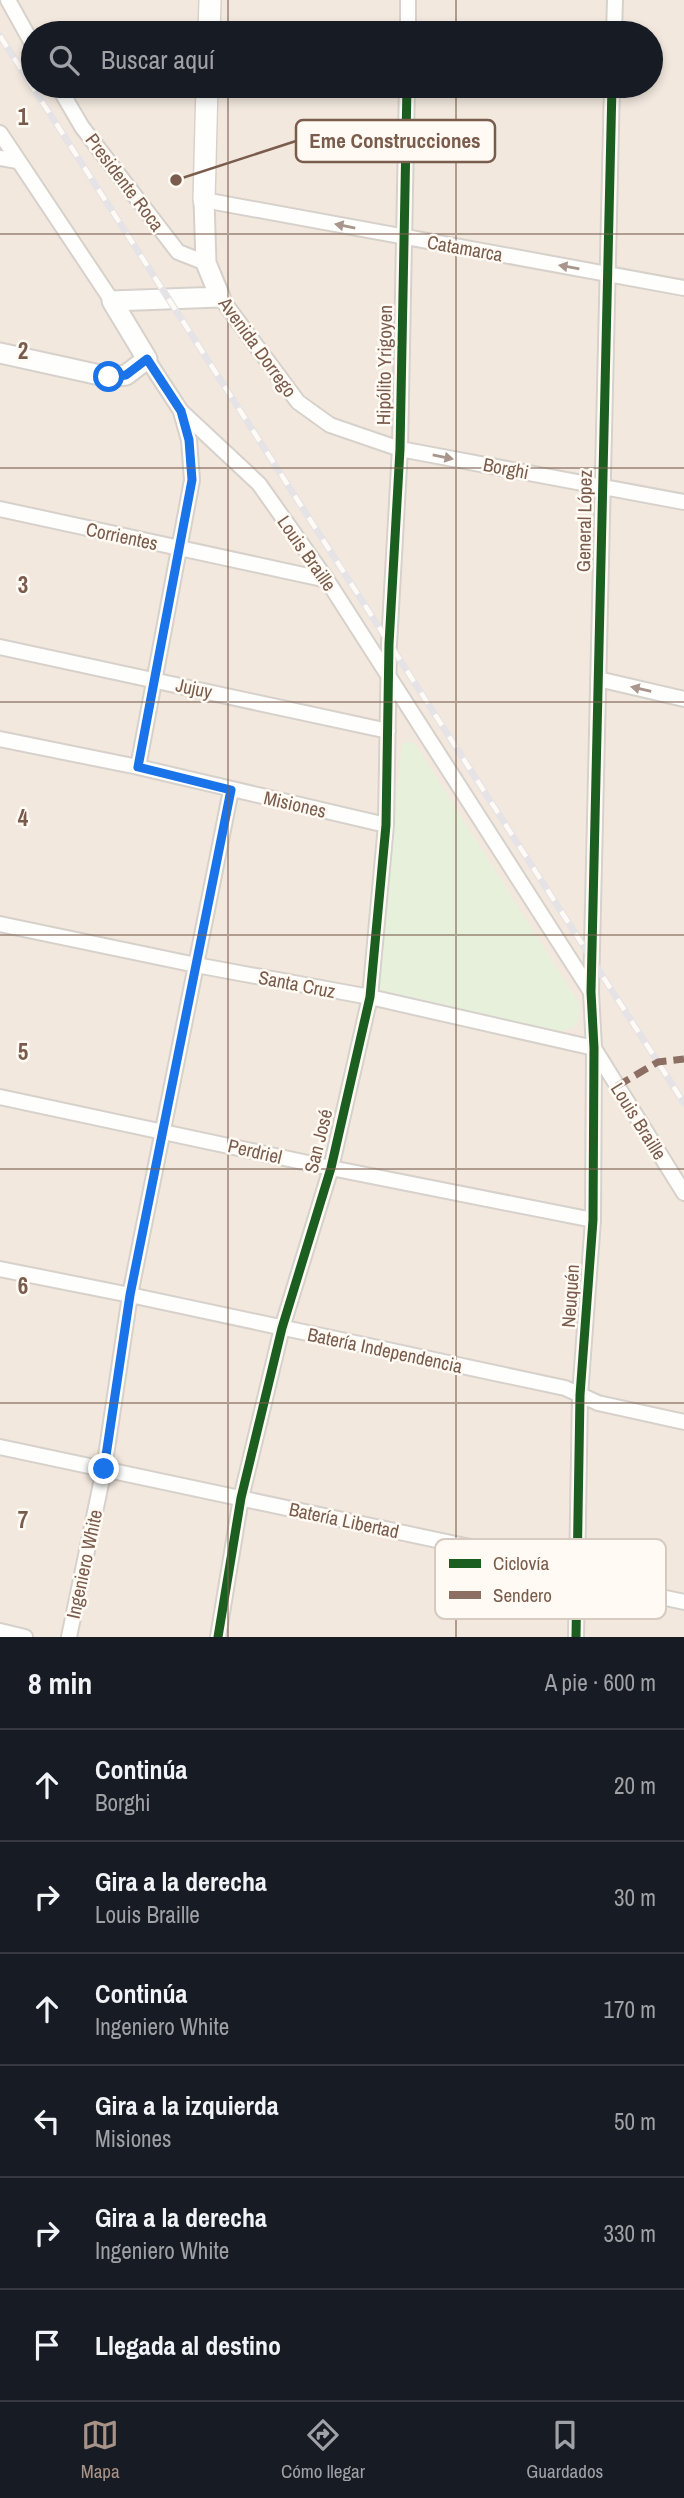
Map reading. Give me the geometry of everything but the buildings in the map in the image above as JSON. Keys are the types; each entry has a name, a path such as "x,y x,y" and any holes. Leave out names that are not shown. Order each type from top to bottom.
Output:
{"main road":[{"path":"209,21 210,0"},
{"name":"Avenida Dorrego","path":"204,200 207,98"}],"street":[{"path":"8,0 21,23"},
{"path":"408,0 408,21"},
{"path":"614,21 615,0"},
{"name":"Presidente Roca","path":"65,98 82,127 178,252 206,262"},
{"name":"Hipólito Yrigoyen","path":"389,644 400,449 407,98"},
{"name":"General López","path":"592,958 612,98"},
{"name":"Louis Braille","path":"0,133 181,411 259,484 327,580 591,992"},
{"path":"0,158 17,161"},
{"name":"Avenida Dorrego","path":"204,200 206,262 220,297 298,402 330,425"},
{"name":"Catamarca","path":"204,200 684,288"},
{"path":"112,302 220,297"},
{"path":"0,353 109,377 126,375 147,359"},
{"path":"138,767 192,480 189,440 181,411"},
{"name":"Borghi","path":"330,425 400,449 684,502"},
{"name":"Corrientes","path":"0,509 327,580"},
{"name":"San José","path":"218,1637 241,1498 282,1328 331,1168 370,997 386,825 389,644"},
{"name":"Jujuy","path":"0,647 388,730"},
{"path":"598,679 684,699"},
{"name":"Misiones","path":"0,738 386,825"},
{"name":"Ingeniero White","path":"69,1637 104,1469 130,1295 231,790"},
{"name":"Santa Cruz","path":"0,924 196,965 370,997 594,1048"},
{"name":"Neuquén","path":"577,1539 580,1395 593,1220 592,958"},
{"name":"Louis Braille","path":"594,1048 684,1194"},
{"name":"Perdriel","path":"0,1097 331,1168 593,1220"},
{"name":"Batería Independencia","path":"0,1269 565,1388 597,1403 684,1422"},
{"name":"Batería Libertad","path":"0,1447 435,1539"},
{"name":"Batería Libertad","path":"666,1598 684,1602"},
{"name":"Neuquén","path":"576,1619 576,1637"},
{"path":"0,1631 25,1637"}],"shaded area":[{"path":"0,0 684,0 684,1637 0,1637"}],"green space":[{"path":"414,742 580,1005 577,1025 562,1032 375,996 402,743"}],"railway":[{"path":"0,36 21,69"},
{"path":"40,98 684,1103"}],"marked path":[{"path":"617,1086 658,1062 684,1059"}],"cycle path":[{"path":"218,1637 241,1498 282,1328 331,1168 370,997 386,825 389,644 400,449 407,98"},
{"path":"578,1539 580,1395 593,1220 594,1048 591,992 612,98"},
{"path":"576,1619 576,1637"}],"place":[{"name":"Eme Construcciones","path":"176,180"}],"route":[{"path":"104,1469 130,1295 231,790 138,767 192,480 189,440 181,411 147,359 126,375 109,377"}]}
